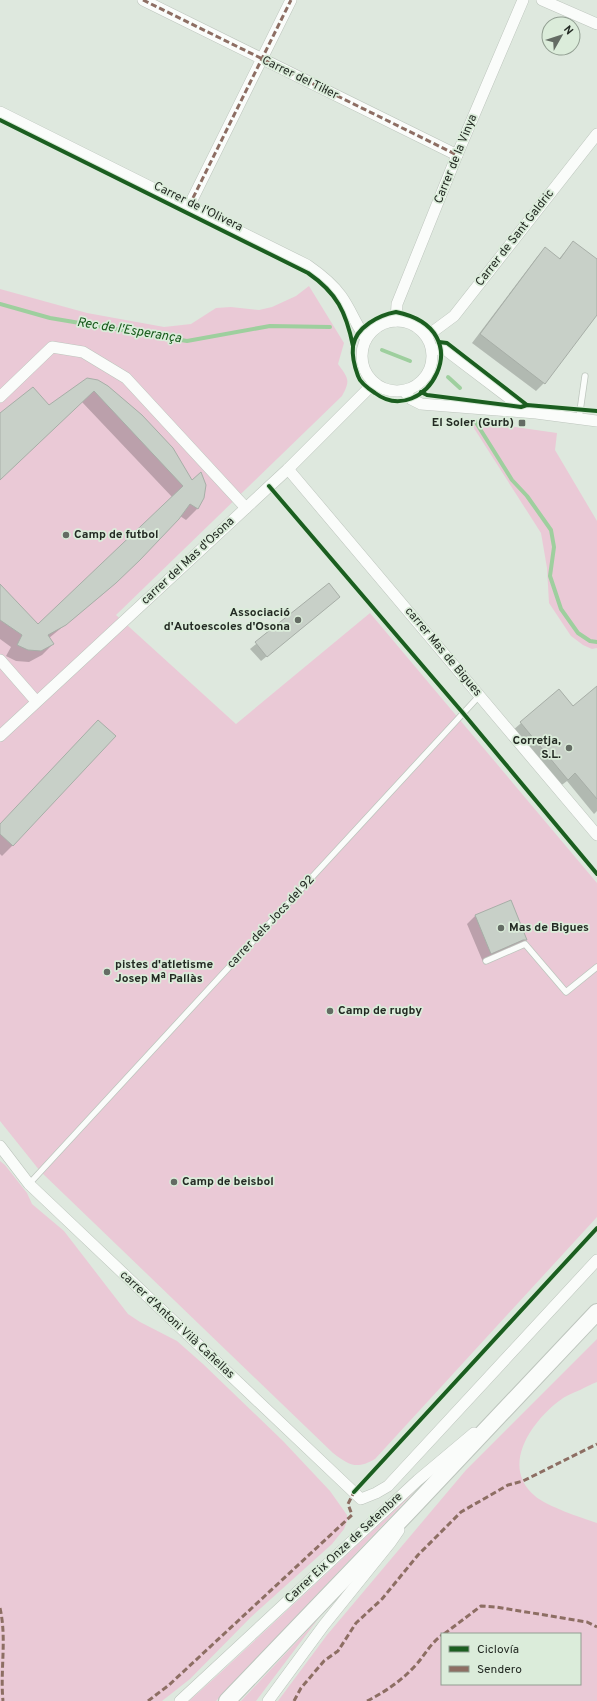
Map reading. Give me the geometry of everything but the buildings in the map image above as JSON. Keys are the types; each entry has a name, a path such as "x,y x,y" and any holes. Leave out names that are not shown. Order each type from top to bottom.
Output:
{"street":[{"name":"Carrer del Til·ler","path":"143,0 457,155"},
{"path":"189,206 292,0"},
{"name":"Carrer de la Vinya","path":"396,321 397,304 457,155 523,0"},
{"path":"542,0 597,24"},
{"name":"Carrer de l'Olivera","path":"0,112 307,265 329,282 341,295 357,327 366,339"},
{"name":"Carrer de Sant Galdric","path":"427,336 454,316 597,134"},
{"path":"396,321 410,323 416,326 427,336 432,349 432,362 428,374 415,387 404,391 391,391 374,383 365,372 362,362 362,353 366,339 378,326 396,321"},
{"path":"0,397 52,347 83,352 126,378 246,508"},
{"path":"432,349 446,350 521,407 536,413"},
{"name":"carrer del Mas d'Osona","path":"0,736 288,469 374,383"},
{"path":"404,391 411,399 421,404 536,413 597,421"},
{"name":"carrer Mas de Bigues","path":"288,469 597,835"},
{"path":"0,660 36,701"},
{"name":"carrer d'Antoni Vilà Cañellas","path":"0,1146 29,1184 361,1499"},
{"name":"Carrer Eix Onze de Setembre","path":"361,1499 376,1494 388,1486 597,1260"},
{"name":"Carrer Eix Onze de Setembre","path":"227,1701 597,1312"},
{"name":"Carrer Eix Onze de Setembre","path":"180,1701 418,1480 513,1401"},
{"name":"Carrer Eix Onze de Setembre","path":"268,1701 324,1625 390,1543 413,1507"}],"lane":[{"path":"578,418 585,376"},
{"name":"carrer dels Jocs del 92","path":"29,1184 480,695"},
{"path":"486,961 525,944 566,992 597,966"}],"shaded area":[{"path":"309,286 344,343 338,364 347,379 347,386 342,396 116,615 236,724 370,613 597,883 597,1217 375,1459 358,1465 348,1463 333,1453 40,1171 0,1121 0,289 87,313 164,327 191,324 216,308 231,307 259,310 272,307 296,296"},
{"path":"470,422 557,433 555,450 597,521 597,648 592,649 583,645 571,636 549,603 547,568 541,533"},
{"path":"0,1161 5,1165 27,1193 32,1204 64,1231 128,1314 140,1322 177,1341 203,1364 283,1441 330,1491 347,1515 347,1521 344,1529 332,1544 251,1617 190,1679 162,1701 0,1701"},
{"path":"597,1339 597,1382 564,1398 548,1410 530,1433 523,1446 520,1459 520,1472 525,1484 540,1500 555,1508 597,1523 597,1701 278,1701 327,1635 466,1470"},
{"path":"416,1490 216,1701 189,1701 220,1673"},
{"path":"318,1619 256,1701 241,1701"}],"waterway":[{"name":"Rec de l'Esperança","path":"0,304 50,318 187,341 270,326 330,327"},
{"path":"382,350 410,361"},
{"path":"448,377 460,388"},
{"name":"Rec de l'Esperança","path":"475,421 512,480 527,496 551,530 554,547 550,576 561,609 578,633 590,641 597,642"}],"marked path":[{"path":"143,0 457,155"},
{"path":"189,206 291,0"},
{"path":"294,1701 301,1688 324,1661 338,1651 356,1623 382,1599 418,1555 461,1512 508,1485 523,1481 597,1444"},
{"path":"148,1701 169,1685 352,1515 348,1504 354,1492"},
{"path":"445,1633 481,1606 496,1607 587,1622 597,1627"},
{"path":"0,1608 3,1631 3,1701"},
{"path":"367,1701 404,1677 441,1636"}],"cycle path":[{"path":"0,120 308,273 318,280 339,304 347,323 353,346"},
{"path":"396,312 422,322 437,337 441,355 437,373 426,388 411,398 394,401 375,393 361,381 358,376 353,357 353,346 359,333 369,323 383,316 396,312"},
{"path":"439,342 447,343 527,405"},
{"path":"421,392 427,395 521,407 527,405 597,411"},
{"path":"269,486 463,713 597,874"},
{"path":"354,1492 597,1228"}],"place":[{"name":"El Soler (Gurb)","path":"522,423"},
{"name":"Camp de futbol","path":"66,535"},
{"name":"Associació d'Autoescoles d'Osona","path":"298,620"},
{"name":"Corretja, S.L.","path":"569,748"},
{"name":"Mas de Bigues","path":"501,928"},
{"name":"pistes d'atletisme Josep Mª Pallàs","path":"107,972"},
{"name":"Camp de rugby","path":"330,1011"},
{"name":"Camp de beisbol","path":"174,1182"}]}
